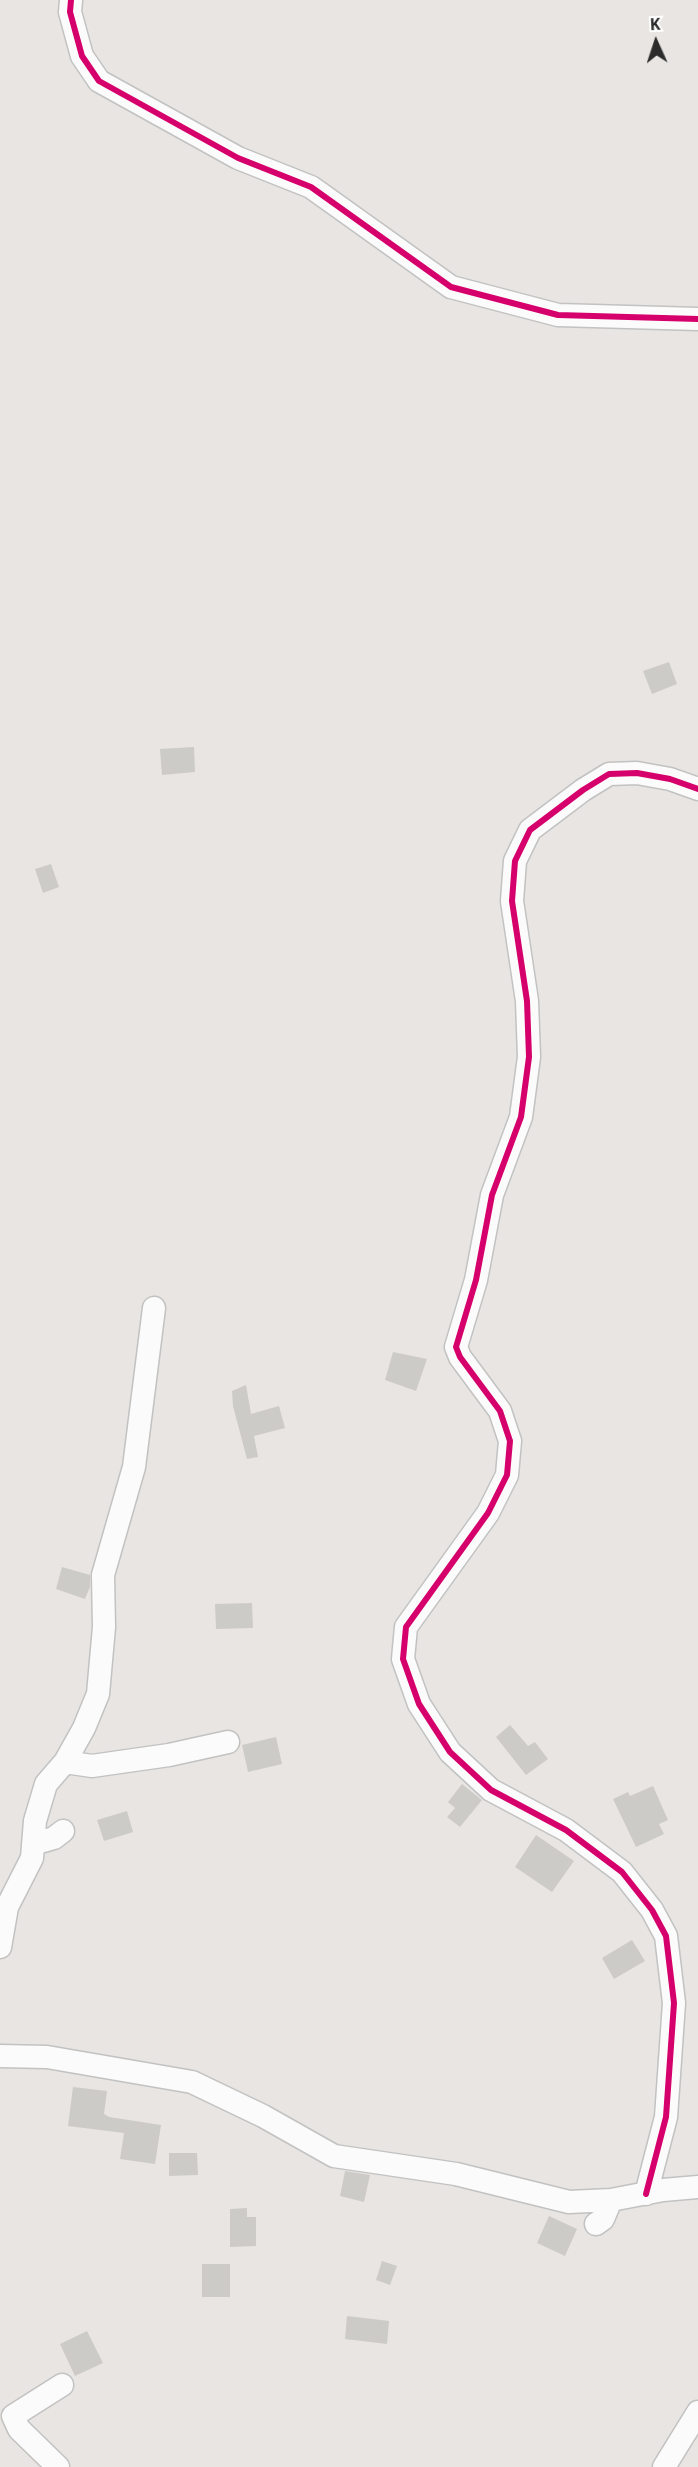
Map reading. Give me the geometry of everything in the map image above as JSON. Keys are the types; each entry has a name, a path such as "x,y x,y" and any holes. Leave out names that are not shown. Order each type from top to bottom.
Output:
{"street":[{"path":"71,0 70,12 81,56 99,81 238,158 311,187 452,287 558,315 698,320"},
{"path":"646,2194 666,2117 674,2003 666,1936 652,1910 622,1872 566,1830 491,1790 450,1752 419,1704 403,1659 406,1627 488,1513 507,1475 510,1441 500,1412 460,1357 456,1347 476,1280 492,1195 521,1117 529,1057 527,1001 512,901 515,861 530,830 583,790 609,774 637,773 670,779 698,789"},
{"path":"0,1947 7,1907 32,1858 35,1821 46,1784 64,1762 84,1728 98,1694 104,1627 103,1575 134,1467 154,1308"},
{"path":"64,1762 92,1766 169,1755 228,1742"},
{"path":"33,1844 54,1838 63,1832"},
{"path":"0,2056 47,2057 192,2082 263,2116 334,2156 456,2174 569,2202 611,2200 698,2187"},
{"path":"596,2224 603,2219 611,2200"},
{"path":"58,2467 9,2433 13,2416 62,2385"},
{"path":"664,2467 698,2412"}],"building":[{"path":"669,662 677,684 652,694 643,671"},
{"path":"194,747 195,772 162,775 160,749"},
{"path":"51,864 59,887 43,893 35,869"},
{"path":"393,1352 427,1359 416,1391 385,1380"},
{"path":"246,1385 251,1414 279,1406 285,1428 254,1436 258,1457 247,1459 233,1406 232,1391"},
{"path":"62,1567 90,1575 90,1587 85,1599 56,1589"},
{"path":"252,1603 253,1628 216,1629 215,1604"},
{"path":"510,1725 528,1746 535,1742 548,1759 526,1775 496,1737"},
{"path":"276,1737 282,1764 248,1772 242,1745"},
{"path":"462,1784 482,1800 460,1827 447,1817 455,1808 448,1802"},
{"path":"653,1786 668,1820 659,1824 664,1834 636,1847 613,1799 628,1792 630,1796"},
{"path":"127,1811 133,1832 104,1841 97,1820"},
{"path":"536,1835 574,1861 552,1892 515,1867"},
{"path":"632,1940 645,1961 614,1979 602,1958"},
{"path":"73,2087 107,2091 104,2114 109,2117 161,2125 155,2164 120,2159 124,2133 68,2126"},
{"path":"169,2153 197,2153 198,2175 169,2176"},
{"path":"345,2171 370,2175 364,2202 340,2196"},
{"path":"247,2208 247,2217 256,2217 256,2246 230,2247 230,2209"},
{"path":"549,2216 577,2229 565,2256 537,2243"},
{"path":"382,2261 397,2266 390,2285 376,2280"},
{"path":"202,2264 230,2264 230,2297 202,2297"},
{"path":"347,2316 389,2321 387,2344 345,2339"},
{"path":"87,2331 103,2363 75,2376 60,2344"}],"cycle path":[{"path":"71,0 70,12 82,56 99,81 238,158 311,187 451,287 558,315 698,319"},
{"path":"646,2194 666,2117 674,2003 666,1936 652,1910 622,1872 566,1830 491,1790 450,1752 419,1704 403,1659 406,1627 488,1513 507,1475 510,1441 500,1411 460,1357 456,1347 476,1280 492,1195 521,1117 529,1057 527,1001 512,901 515,861 530,830 583,790 609,774 637,773 670,779 698,789"}]}
